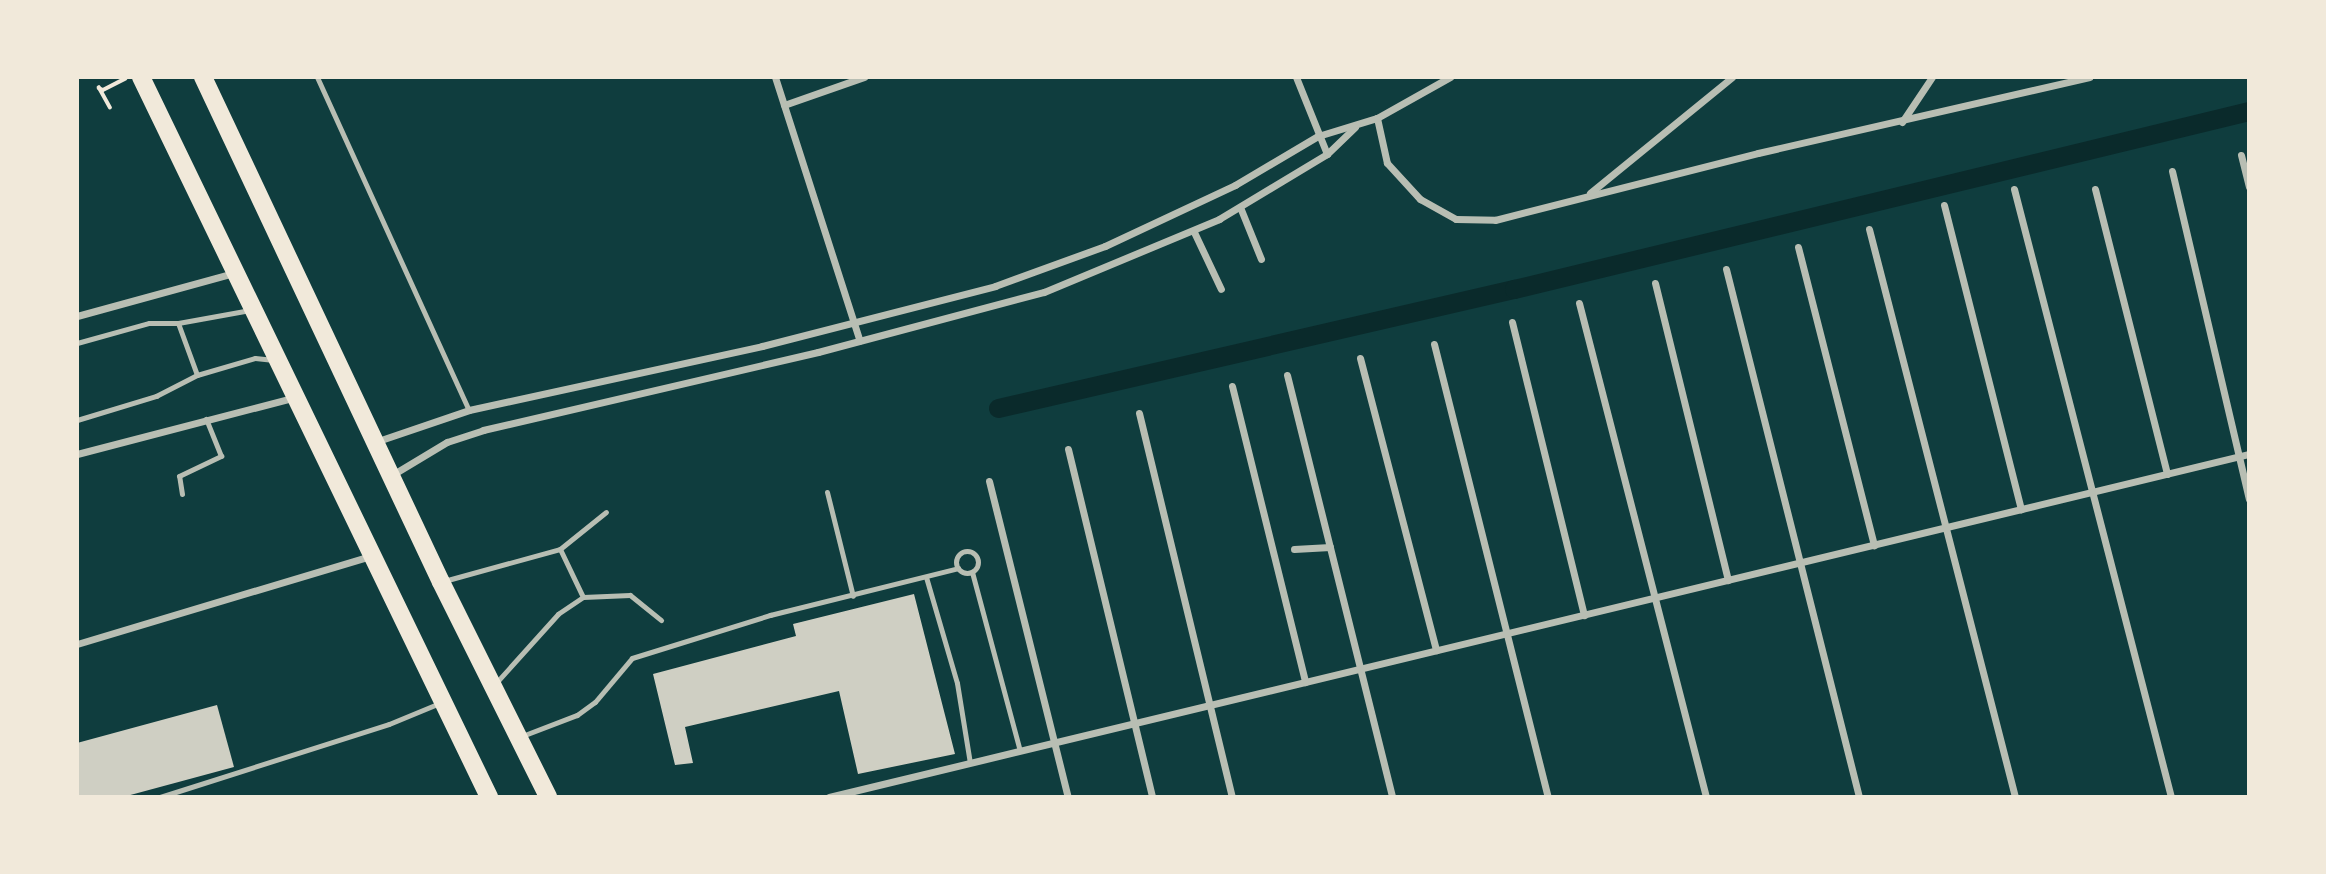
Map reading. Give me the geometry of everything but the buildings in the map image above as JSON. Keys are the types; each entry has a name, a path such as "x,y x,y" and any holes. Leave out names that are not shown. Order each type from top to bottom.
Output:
{"main road":[{"path":"141,77 489,797"},
{"path":"203,77 378,441 441,582 548,797"}],"street":[{"path":"775,77 860,341"},
{"path":"784,105 864,77"},
{"path":"1296,77 1318,136 1328,154"},
{"path":"378,441 469,411 937,304 1105,246 1235,185 1318,136 1377,118 1450,77"},
{"path":"1587,196 1732,77"},
{"path":"1901,122 1932,77"},
{"path":"1377,118 1387,163 1420,199 1456,219 1495,220 2089,77"},
{"path":"392,475 447,442 483,430 818,352 1044,292 1194,232 1328,154 1355,126"},
{"path":"2241,155 2249,187"},
{"path":"2172,171 2249,499"},
{"path":"2014,189 2171,797"},
{"path":"2095,189 2167,474"},
{"path":"1944,205 2021,509"},
{"path":"1240,207 1261,259"},
{"path":"1870,229 2015,797"},
{"path":"1194,232 1221,289"},
{"path":"1798,247 1874,545"},
{"path":"1726,269 1859,797"},
{"path":"77,316 234,273"},
{"path":"1655,283 1728,580"},
{"path":"1579,303 1706,797"},
{"path":"1512,322 1584,615"},
{"path":"813,334 818,352"},
{"path":"1434,344 1548,797"},
{"path":"1360,358 1436,650"},
{"path":"1287,375 1392,797"},
{"path":"1232,386 1305,682"},
{"path":"77,454 205,418 296,397"},
{"path":"1139,414 1232,797"},
{"path":"1068,449 1153,797"},
{"path":"829,797 2249,454"},
{"path":"989,481 1068,797"},
{"path":"1294,550 1330,547"},
{"path":"77,643 371,556"}],"lane":[{"path":"317,77 469,411"},
{"path":"77,342 149,323 178,324 251,309"},
{"path":"178,324 197,375"},
{"path":"77,420 156,397 197,375 255,358 277,360"},
{"path":"182,494 179,476 220,456 205,418"},
{"path":"827,492 853,596"},
{"path":"441,582 560,549 606,512"},
{"path":"560,549 583,597"},
{"path":"958,568 959,555 971,552 978,565 972,572"},
{"path":"519,737 577,715 595,702 632,658 770,615 958,568 972,572"},
{"path":"972,572 1020,751"},
{"path":"926,577 957,682 970,763"},
{"path":"493,687 558,614 583,597 630,595 661,620"},
{"path":"160,797 182,794 442,702"}],"path":[{"path":"110,108 101,88 130,77"}],"waterway":[{"path":"998,408 1514,289 2249,111"}]}
